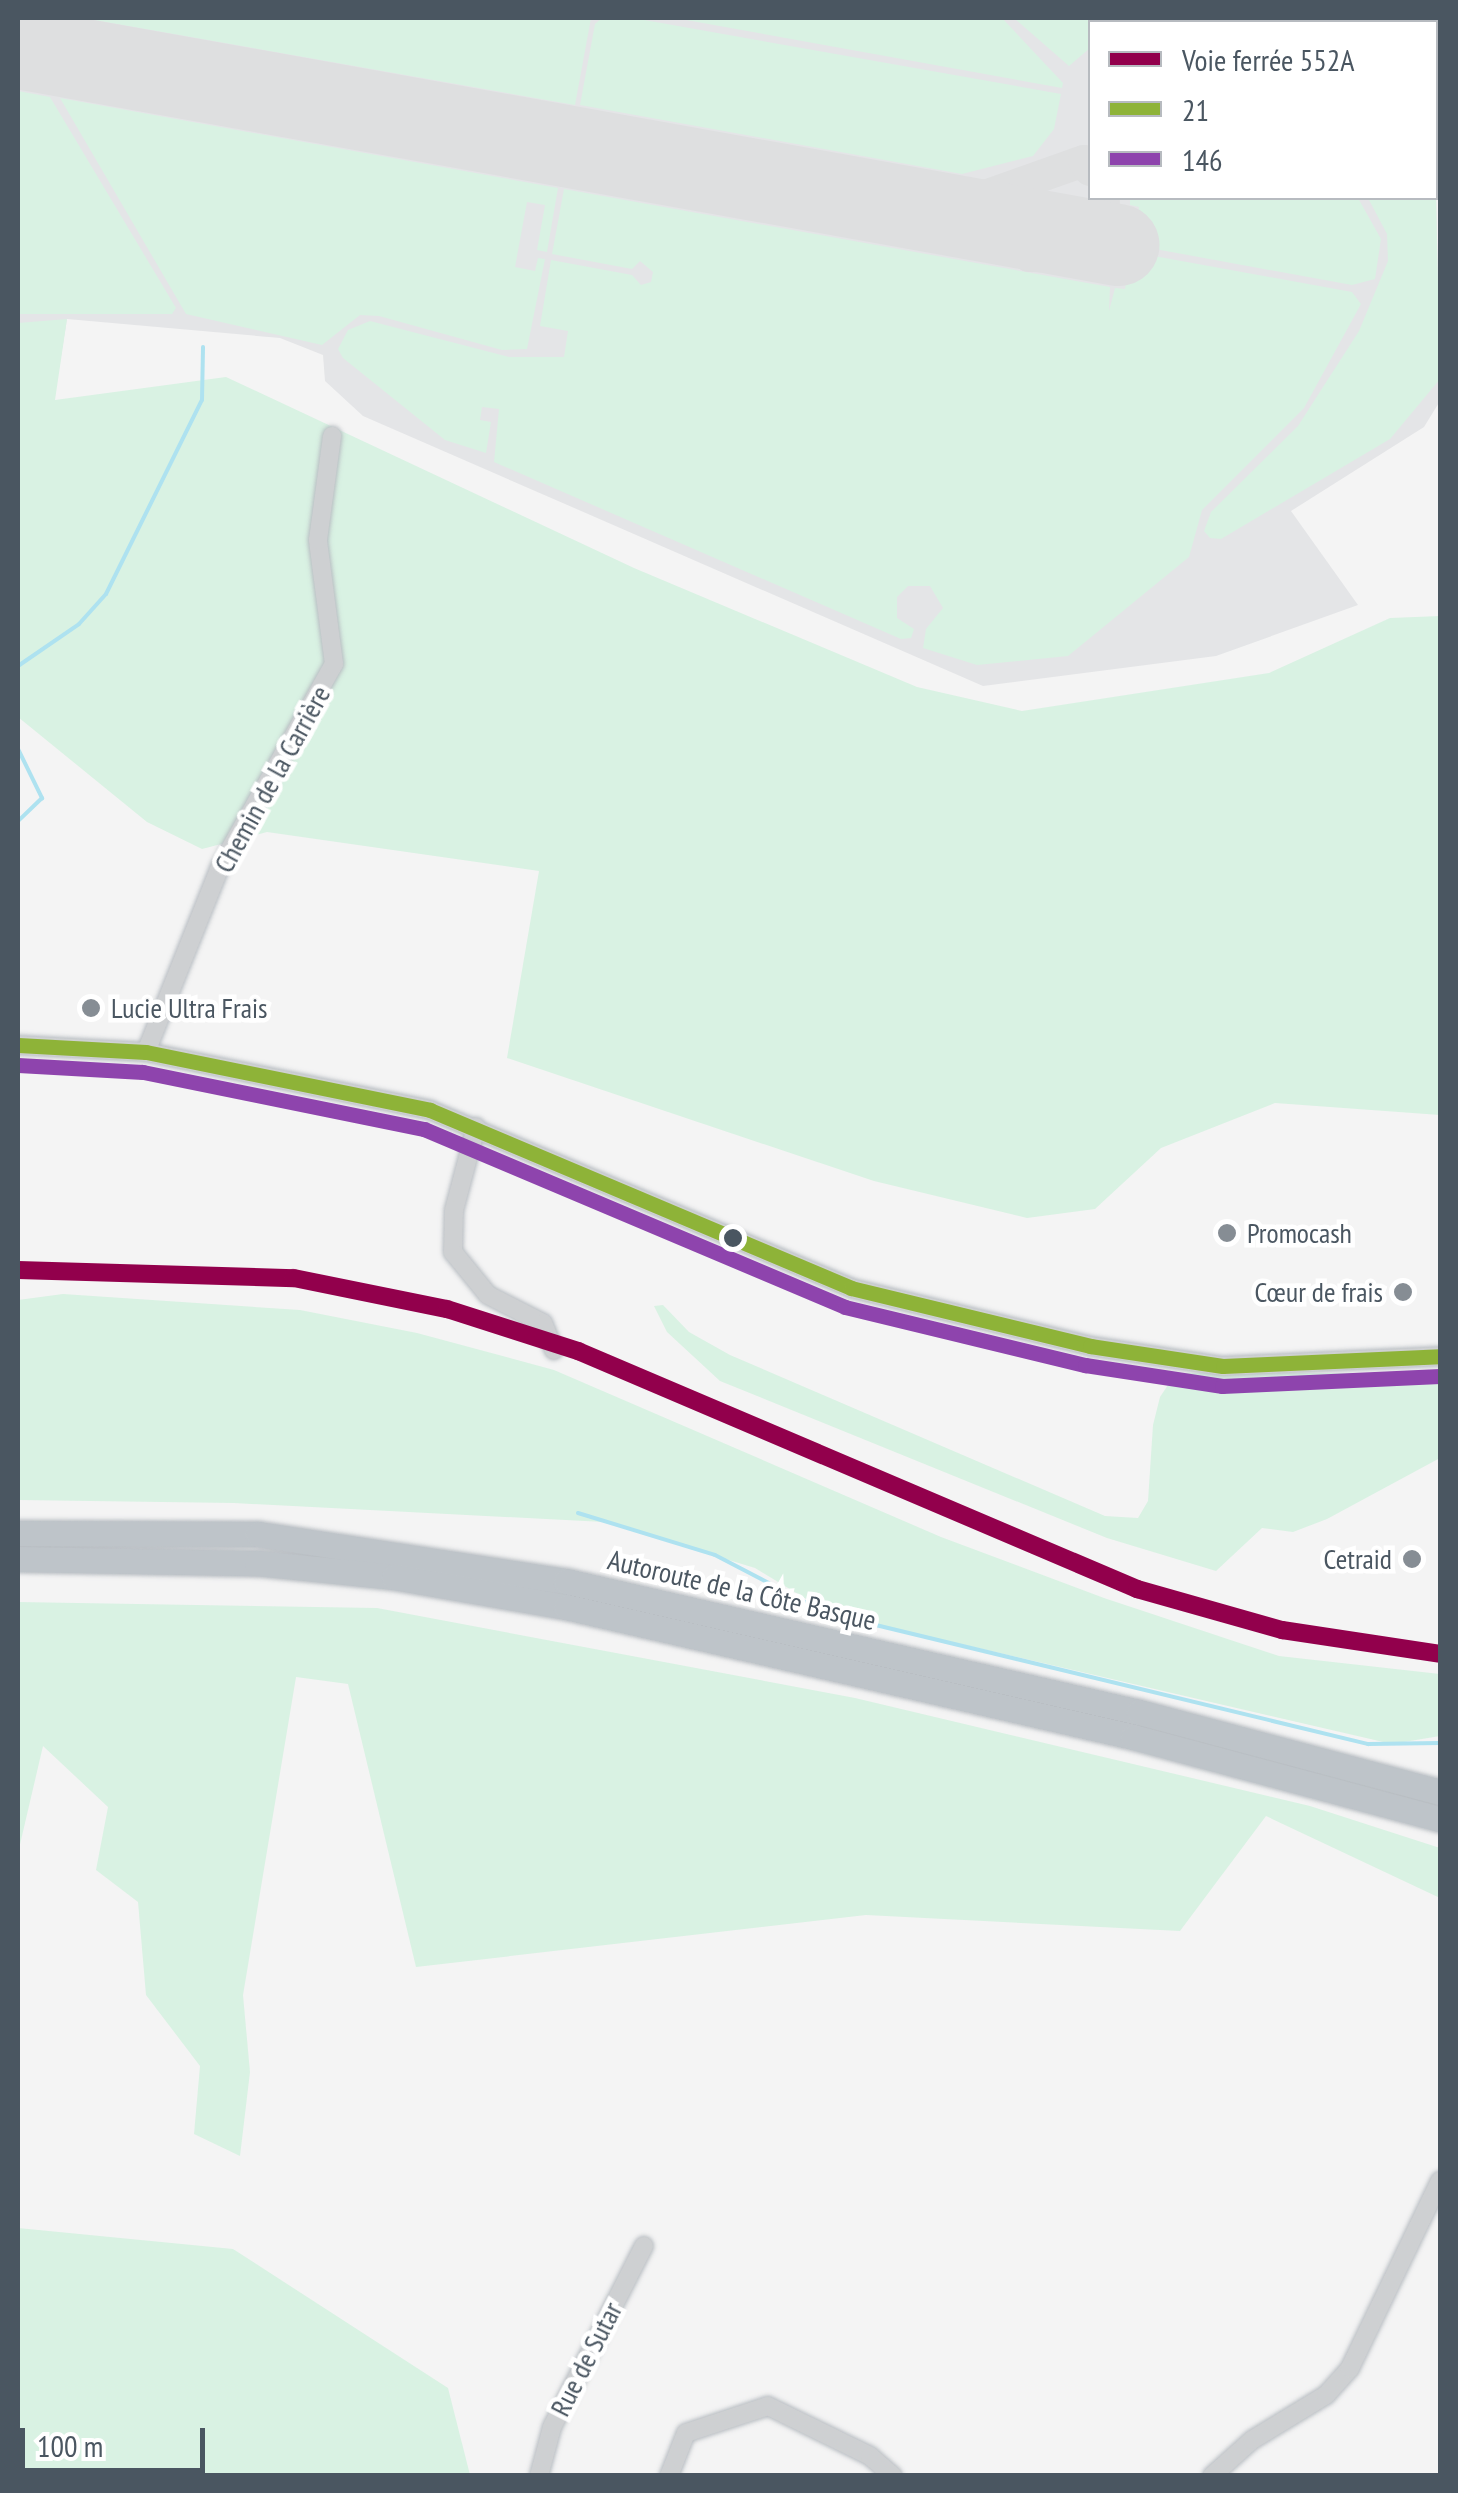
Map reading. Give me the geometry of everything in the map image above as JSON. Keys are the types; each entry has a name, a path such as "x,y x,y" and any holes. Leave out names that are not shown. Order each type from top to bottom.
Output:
{"highway":[{"name":"Autoroute de la Côte Basque","path":"18,1534 258,1534 566,1580 1139,1712 1440,1792"},
{"name":"Autoroute de la Côte Basque","path":"18,1559 257,1562 394,1577 547,1604 1133,1737 1440,1819"}],"street":[{"name":"Chemin de la Carrière","path":"146,1052 220,867 334,664 318,540 332,436"},
{"path":"18,1045 146,1052 394,1100 476,1127 817,1274 912,1305 1195,1364 1440,1356"},
{"path":"476,1127 454,1210 453,1252 488,1295 543,1323 554,1350"},
{"path":"1212,2476 1252,2440 1326,2395 1357,2359 1440,2181"},
{"name":"Rue de Sutar","path":"539,2476 552,2427 644,2246"},
{"path":"669,2476 686,2433 768,2406 870,2456 893,2476"}],"shaded area":[{"path":"18,18 1344,18 1088,20 1088,200 1436,200 1440,401 1424,427 1291,511 1358,605 1216,656 983,686 363,416 325,381 323,355 280,338 67,319 54,400 18,394"}],"green space":[{"path":"83,18 591,18 575,105"},
{"path":"602,18 633,18 1061,94 1054,129 1033,156 962,174 580,105 595,24"},
{"path":"675,18 1002,18 1063,83 1062,88"},
{"path":"1014,18 1213,20 1088,20 1088,50 1069,66"},
{"path":"18,91 50,97 176,308 172,314 18,314"},
{"path":"60,98 558,188 547,252 537,250 545,205 527,202 515,267 535,271 538,258 545,259 527,349 502,350 379,316 360,315 322,345 186,314"},
{"path":"564,189 1110,287 1109,311 1115,288 1125,289 1132,252 1352,292 1361,304 1304,408 1202,510 1189,557 1068,656 977,665 923,648 926,629 943,608 930,586 908,586 897,597 897,618 914,629 911,638 901,639 494,462 499,409 482,407 480,420 491,422 486,453 445,440 343,358 338,349 348,330 370,321 509,357 564,357 568,331 540,326 551,260 632,275 641,285 651,282 653,272 640,261 632,269 552,254"},
{"path":"1130,200 1359,200 1381,239 1375,279 1352,285 1133,245 1139,207 1130,205"},
{"path":"1369,200 1436,200 1440,379 1390,439 1221,539 1210,538 1204,531 1211,512 1298,426 1359,331 1388,261 1387,234"},
{"path":"67,319 55,400 226,377 634,568 917,687 1022,711 1269,673 1390,618 1440,616 1440,1115 1275,1103 1161,1148 1095,1209 1027,1218 874,1181 507,1058 539,871 267,832 202,849 147,822 18,717 18,323"},
{"path":"63,1294 300,1310 417,1333 554,1370 941,1537 1104,1598 1279,1656 1440,1674 1440,1736 1392,1744 831,1614 755,1568 604,1522 234,1503 18,1500 18,1300"},
{"path":"663,1305 689,1332 730,1355 1105,1516 1138,1518 1148,1501 1153,1425 1160,1397 1176,1373 1440,1373 1440,1458 1327,1519 1293,1532 1262,1528 1216,1571 1107,1538 720,1381 667,1332 654,1306"},
{"path":"18,1602 377,1608 855,1698 1310,1806 1440,1848 1440,1898 1266,1816 1180,1931 866,1915 416,1967 348,1684 296,1677 243,1995 250,2072 240,2156 194,2134 200,2066 146,1995 138,1902 96,1870 108,1807 43,1746 18,1853"},
{"path":"18,2228 233,2249 448,2388 470,2475 18,2475"}],"waterway":[{"path":"18,666 79,624 106,594 202,400 203,347"},
{"path":"18,749 42,798 18,821"},
{"path":"578,1513 715,1555 826,1613 1368,1744 1440,1743"}],"taxiway":[{"path":"937,213 1084,161 1088,167"},
{"path":"1001,224 1009,241 1029,256 1072,257 1103,226 1104,200"}],"runway":[{"path":"18,48 1118,245"}],"rail line":[{"name":"552A","path":"18,1270 294,1278 447,1309 578,1351 1137,1589 1282,1630 1440,1654"}],"transit line":[{"name":"21","path":"18,1045 146,1052 430,1110 851,1288 1090,1346 1223,1366 1440,1356"},
{"name":"146","path":"18,1065 143,1072 424,1129 845,1307 1085,1365 1222,1386 1440,1376"}],"place":[{"name":"Lucie Ultra Frais","path":"91,1008"},
{"name":"Promocash","path":"1227,1233"},
{"name":"Cœur de frais","path":"1403,1292"},
{"name":"Cetraid","path":"1412,1559"}]}
